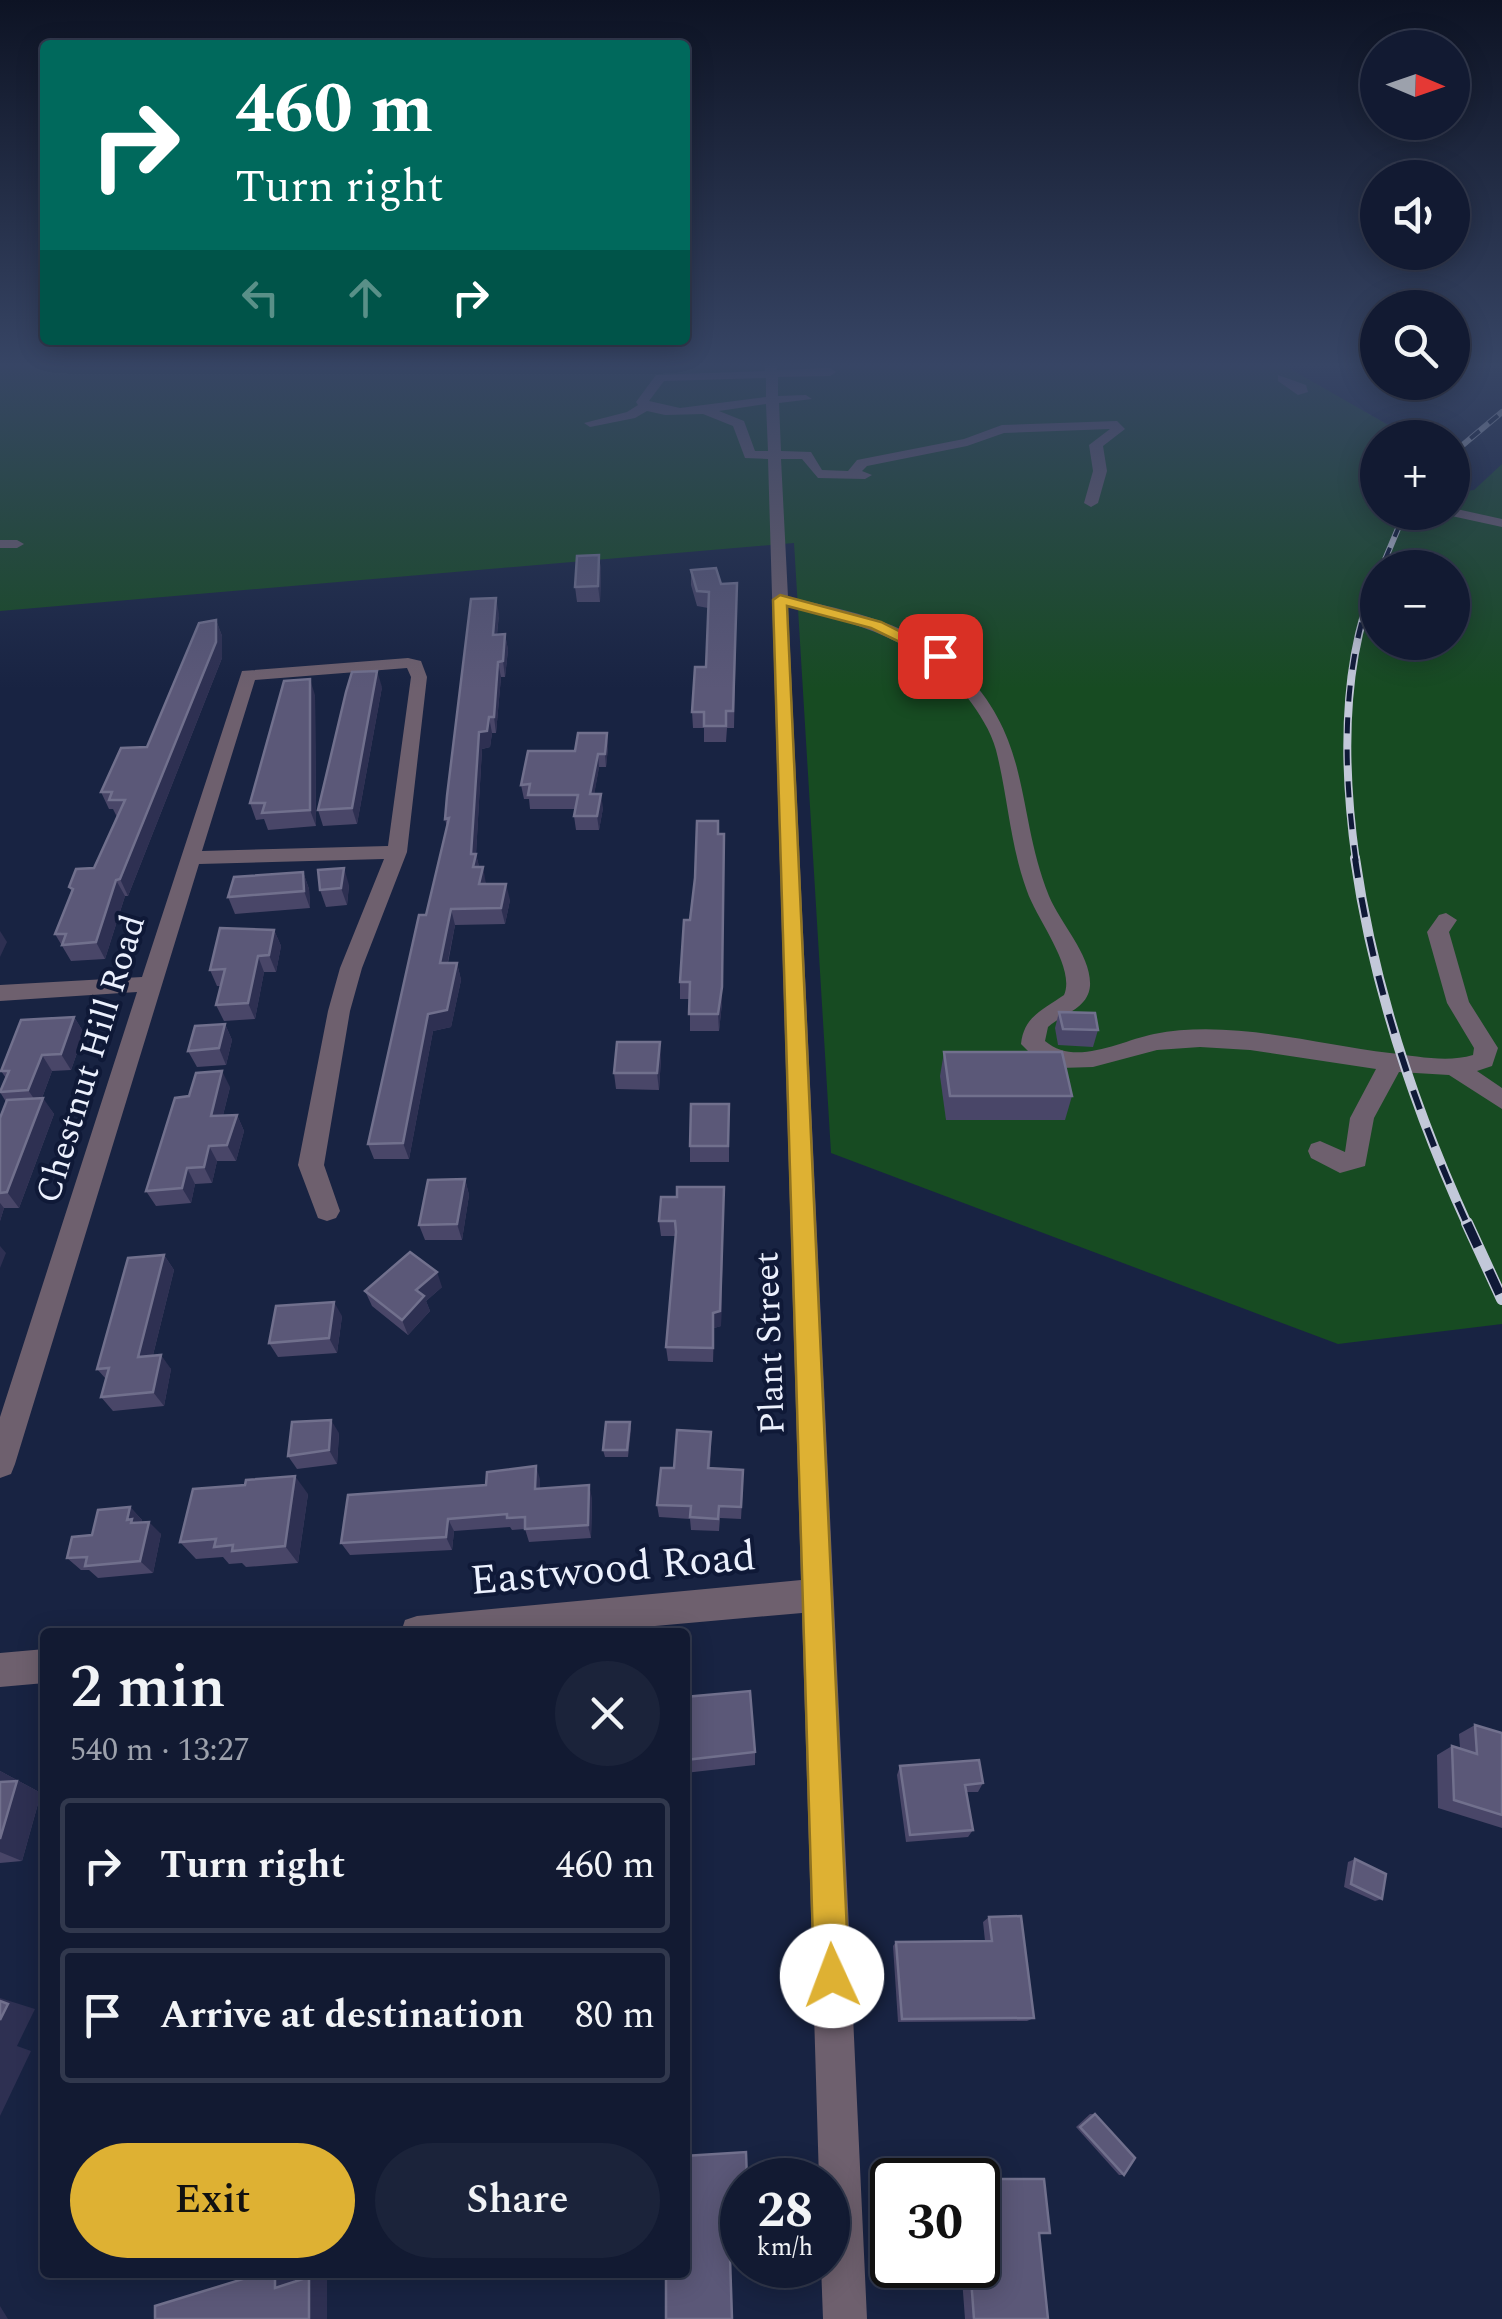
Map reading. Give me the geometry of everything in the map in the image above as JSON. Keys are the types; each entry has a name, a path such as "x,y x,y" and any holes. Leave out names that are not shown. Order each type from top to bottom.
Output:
{"street":[{"name":"Plant Street","path":"764,472 780,600 846,2319"},
{"path":"817,472 870,475"},
{"path":"1091,503 1100,472"},
{"path":"1470,516 1502,523"},
{"path":"0,544 17,544"},
{"path":"780,600 857,618 927,647 958,673 992,721 1005,750 1029,870 1047,916 1075,965 1080,984 1073,1000 1037,1020 1032,1034 1038,1050 1084,1060 1155,1042 1228,1039 1458,1068 1481,1063 1486,1048 1451,984 1438,932 1446,920"},
{"name":"Chestnut Hill Road","path":"0,1464 248,675 396,662 415,664 419,676 397,852"},
{"path":"190,858 397,852 351,968 339,1011 311,1165 327,1211"},
{"path":"0,993 152,984"},
{"path":"1320,1151 1340,1163 1356,1159 1362,1118 1386,1076 1389,1061"},
{"path":"1458,1068 1502,1100"},
{"name":"Eastwood Road","path":"459,1628 816,1594"},
{"path":"0,1670 40,1666"}],"green space":[{"path":"0,472 1360,472 1360,530 1470,530 1470,491 1493,472 1502,472 1502,1324 1338,1344 831,1153 794,543 0,611"}],"building":[{"path":"599,555 598,586 575,587 577,556"},
{"path":"716,568 721,584 737,583 733,711 726,711 726,726 704,726 704,712 692,712 695,667 706,667 709,592 697,591 691,570"},
{"path":"496,598 493,635 505,634 503,661 498,662 494,717 489,717 487,731 479,732 471,854 476,854 473,867 483,867 479,884 506,884 501,908 451,909 440,963 457,963 447,1010 428,1014 403,1143 368,1144 419,915 426,915 449,818 445,819 447,796 471,599"},
{"path":"216,620 216,642 120,879 116,880 96,942 62,945 66,934 55,934 73,889 69,887 76,869 94,868 125,800 109,800 112,792 101,792 121,748 147,747 199,623"},
{"path":"377,671 352,808 318,810 352,672"},
{"path":"310,679 310,810 262,813 265,803 250,803 284,681"},
{"path":"578,733 607,733 605,754 598,754 590,794 601,794 597,816 574,816 578,795 528,795 530,784 521,785 528,751 575,751"},
{"path":"697,821 718,821 718,834 724,834 722,987 718,1014 689,1014 690,982 680,982 684,920 690,920 695,878"},
{"path":"344,868 341,888 320,890 318,870"},
{"path":"303,872 304,891 228,897 234,877"},
{"path":"220,928 274,930 269,955 258,956 248,1003 216,1005 225,969 210,970"},
{"path":"1059,1012 1095,1013 1098,1030 1063,1029"},
{"path":"74,1017 61,1054 42,1055 28,1090 0,1092 9,1071 1,1071 21,1020"},
{"path":"225,1024 219,1048 188,1051 195,1026"},
{"path":"617,1042 660,1042 657,1073 614,1073"},
{"path":"944,1052 1062,1052 1072,1096 950,1096"},
{"path":"222,1071 211,1116 237,1115 227,1145 209,1146 204,1167 187,1168 182,1188 146,1191 175,1098 189,1096 196,1073"},
{"path":"43,1098 7,1192 0,1193 0,1118 7,1100"},
{"path":"691,1104 729,1104 728,1146 690,1146"},
{"path":"465,1179 457,1224 419,1225 428,1180"},
{"path":"677,1187 724,1187 720,1311 713,1313 713,1348 666,1347 676,1232 675,1221 659,1221 661,1197 677,1197"},
{"path":"410,1252 437,1272 416,1290 424,1296 402,1320 365,1291"},
{"path":"164,1255 138,1357 161,1355 153,1392 101,1397 109,1368 97,1369 128,1258"},
{"path":"334,1302 329,1338 269,1343 276,1306"},
{"path":"331,1420 329,1450 288,1456 292,1422"},
{"path":"606,1422 630,1422 627,1450 603,1450"},
{"path":"677,1430 711,1432 708,1468 743,1470 741,1507 719,1506 718,1519 690,1517 691,1506 657,1505 661,1468 674,1468"},
{"path":"536,1466 535,1489 589,1485 588,1525 525,1529 525,1517 507,1518 507,1514 448,1519 446,1537 341,1543 348,1495 486,1485 487,1472"},
{"path":"295,1476 285,1546 232,1551 233,1545 214,1547 216,1539 180,1542 193,1489"},
{"path":"130,1507 127,1520 149,1522 140,1561 85,1566 87,1557 67,1558 72,1537 92,1535 98,1510"},
{"path":"750,1691 755,1752 690,1759 690,1697"},
{"path":"1475,1725 1502,1733 1502,1815 1454,1800 1452,1746 1477,1754"},
{"path":"979,1760 983,1783 965,1785 973,1830 910,1835 900,1766"},
{"path":"17,1781 0,1839 0,1782"},
{"path":"1355,1859 1386,1874 1382,1899 1351,1884"},
{"path":"1021,1916 1034,2018 902,2019 896,1942 992,1941 989,1917"},
{"path":"0,2001 8,2004 0,2020"},
{"path":"1095,2114 1135,2158 1124,2175 1080,2127"},
{"path":"746,2152 746,2158 720,2158 720,2288 731,2288 732,2319 666,2319 666,2278 690,2278 690,2156"},
{"path":"1000,2179 1044,2179 1050,2233 1039,2233 1048,2319 974,2319 972,2288 1000,2288"},
{"path":"246,2278 275,2278 275,2288 309,2278 309,2319 155,2319 155,2306"}],"railway":[{"path":"1389,550 1397,530"},
{"path":"1356,861 1347,754 1351,682 1360,630"},
{"path":"1355,858 1373,953 1398,1046 1468,1226"},
{"path":"1467,1223 1502,1299"}],"route":[{"path":"832,1976 780,600 876,625 912,639 940,656"}]}
